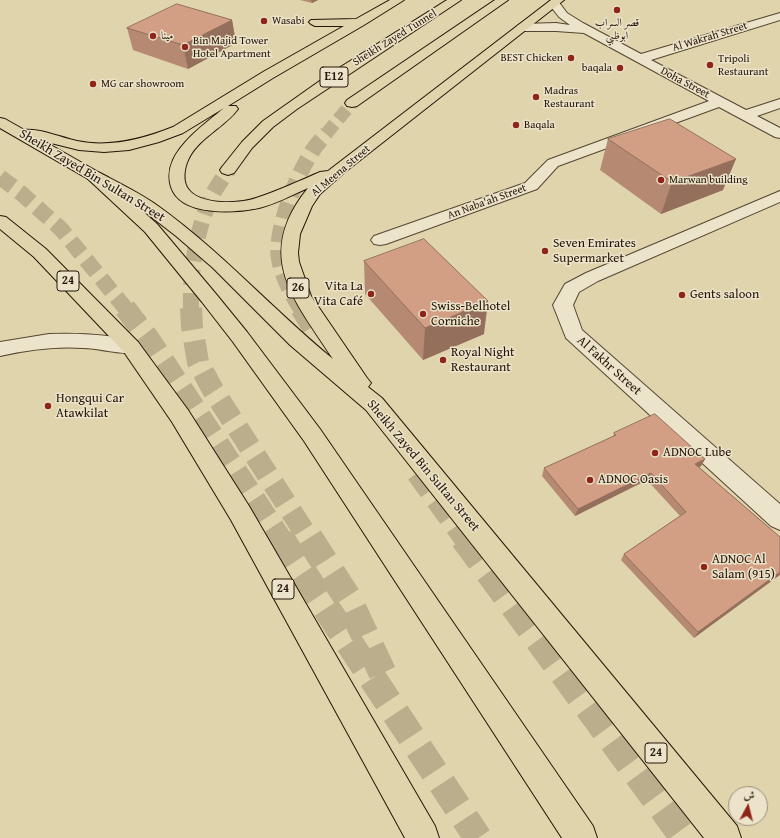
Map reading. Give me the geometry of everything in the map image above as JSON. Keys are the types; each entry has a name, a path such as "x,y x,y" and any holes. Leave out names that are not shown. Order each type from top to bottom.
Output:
{"main road":[{"path":"22,134 46,137 78,146 92,147 122,146 149,141 178,130 268,75 361,23 398,0"},
{"name":"Sheikh Zayed Tunnel","path":"228,170 247,145 268,124 292,106 455,0"},
{"name":"E12","path":"352,103 502,0"},
{"name":"Al Meena Street","path":"374,404 302,296 296,284 290,261 292,237 300,213 315,190 340,169 556,1"},
{"path":"315,22 361,23"},
{"path":"268,75 187,151 177,168 176,176 180,191 192,200 212,206 248,205 259,203 340,169"},
{"name":"Sheikh Zayed Bin Sultan Street","path":"0,122 151,208 219,264 297,340 374,404 725,838"},
{"path":"94,176 151,228 240,337 312,435 581,838"},
{"name":"24","path":"0,221 40,253 131,347 180,416 240,513 423,838"}],"street":[{"name":"Doha Street","path":"556,1 563,15 590,32 780,134"},
{"name":"Al Wakrah Street","path":"640,59 780,16"},
{"name":"Doha Street","path":"522,28 556,27 590,32"},
{"name":"An Naba'ah Street","path":"380,240 530,186 537,182 547,167 553,163 720,102"},
{"path":"745,115 780,103"},
{"name":"Al Fakhr Street","path":"780,196 592,277 572,288 563,305 573,333 780,519"},
{"path":"0,349 69,340 94,340 131,347"}],"building":[{"path":"177,4 232,20 183,45 127,28"},
{"path":"670,119 736,159 672,182 608,139"},
{"path":"424,239 488,301 425,328 364,261"},
{"path":"655,414 705,459 695,464 780,537 780,572 698,632 624,554 686,512 651,473 578,509 544,468 616,435 614,433"}],"tunnel":[{"path":"326,134 352,103"},
{"path":"301,309 288,286 283,273 278,248 287,206 304,165 327,133"},
{"path":"191,308 193,265 198,235 207,207 218,185 228,170"},
{"path":"0,177 21,193 61,229 126,309"},
{"path":"125,308 149,339 281,539"},
{"path":"191,308 192,327 198,362 213,390 309,539"},
{"path":"301,308 314,329"},
{"path":"417,473 465,539"},
{"path":"280,538 478,838"},
{"path":"309,538 347,597 383,674"},
{"path":"464,538 684,838"}],"place":[{"name":"قصر السراب ابوظبي","path":"617,10"},
{"name":"Wasabi","path":"264,21"},
{"name":"مينا","path":"153,36"},
{"name":"Bin Majid Tower Hotel Apartment","path":"185,47"},
{"name":"BEST Chicken","path":"571,58"},
{"name":"Tripoli Restaurant","path":"710,65"},
{"name":"baqala","path":"620,68"},
{"name":"MG car showroom","path":"93,84"},
{"name":"Madras Restaurant","path":"536,97"},
{"name":"Baqala","path":"516,125"},
{"name":"Marwan building","path":"661,180"},
{"name":"Seven Emirates Supermarket","path":"545,251"},
{"name":"Vita La Vita Café","path":"371,294"},
{"name":"Gents saloon","path":"682,295"},
{"name":"Swiss-Belhotel Corniche","path":"423,314"},
{"name":"Royal Night Restaurant","path":"443,360"},
{"name":"Hongqui Car Atawkilat","path":"48,406"},
{"name":"ADNOC Lube","path":"655,453"},
{"name":"ADNOC Oasis","path":"590,480"},
{"name":"ADNOC Al Salam (915)","path":"704,567"}]}
